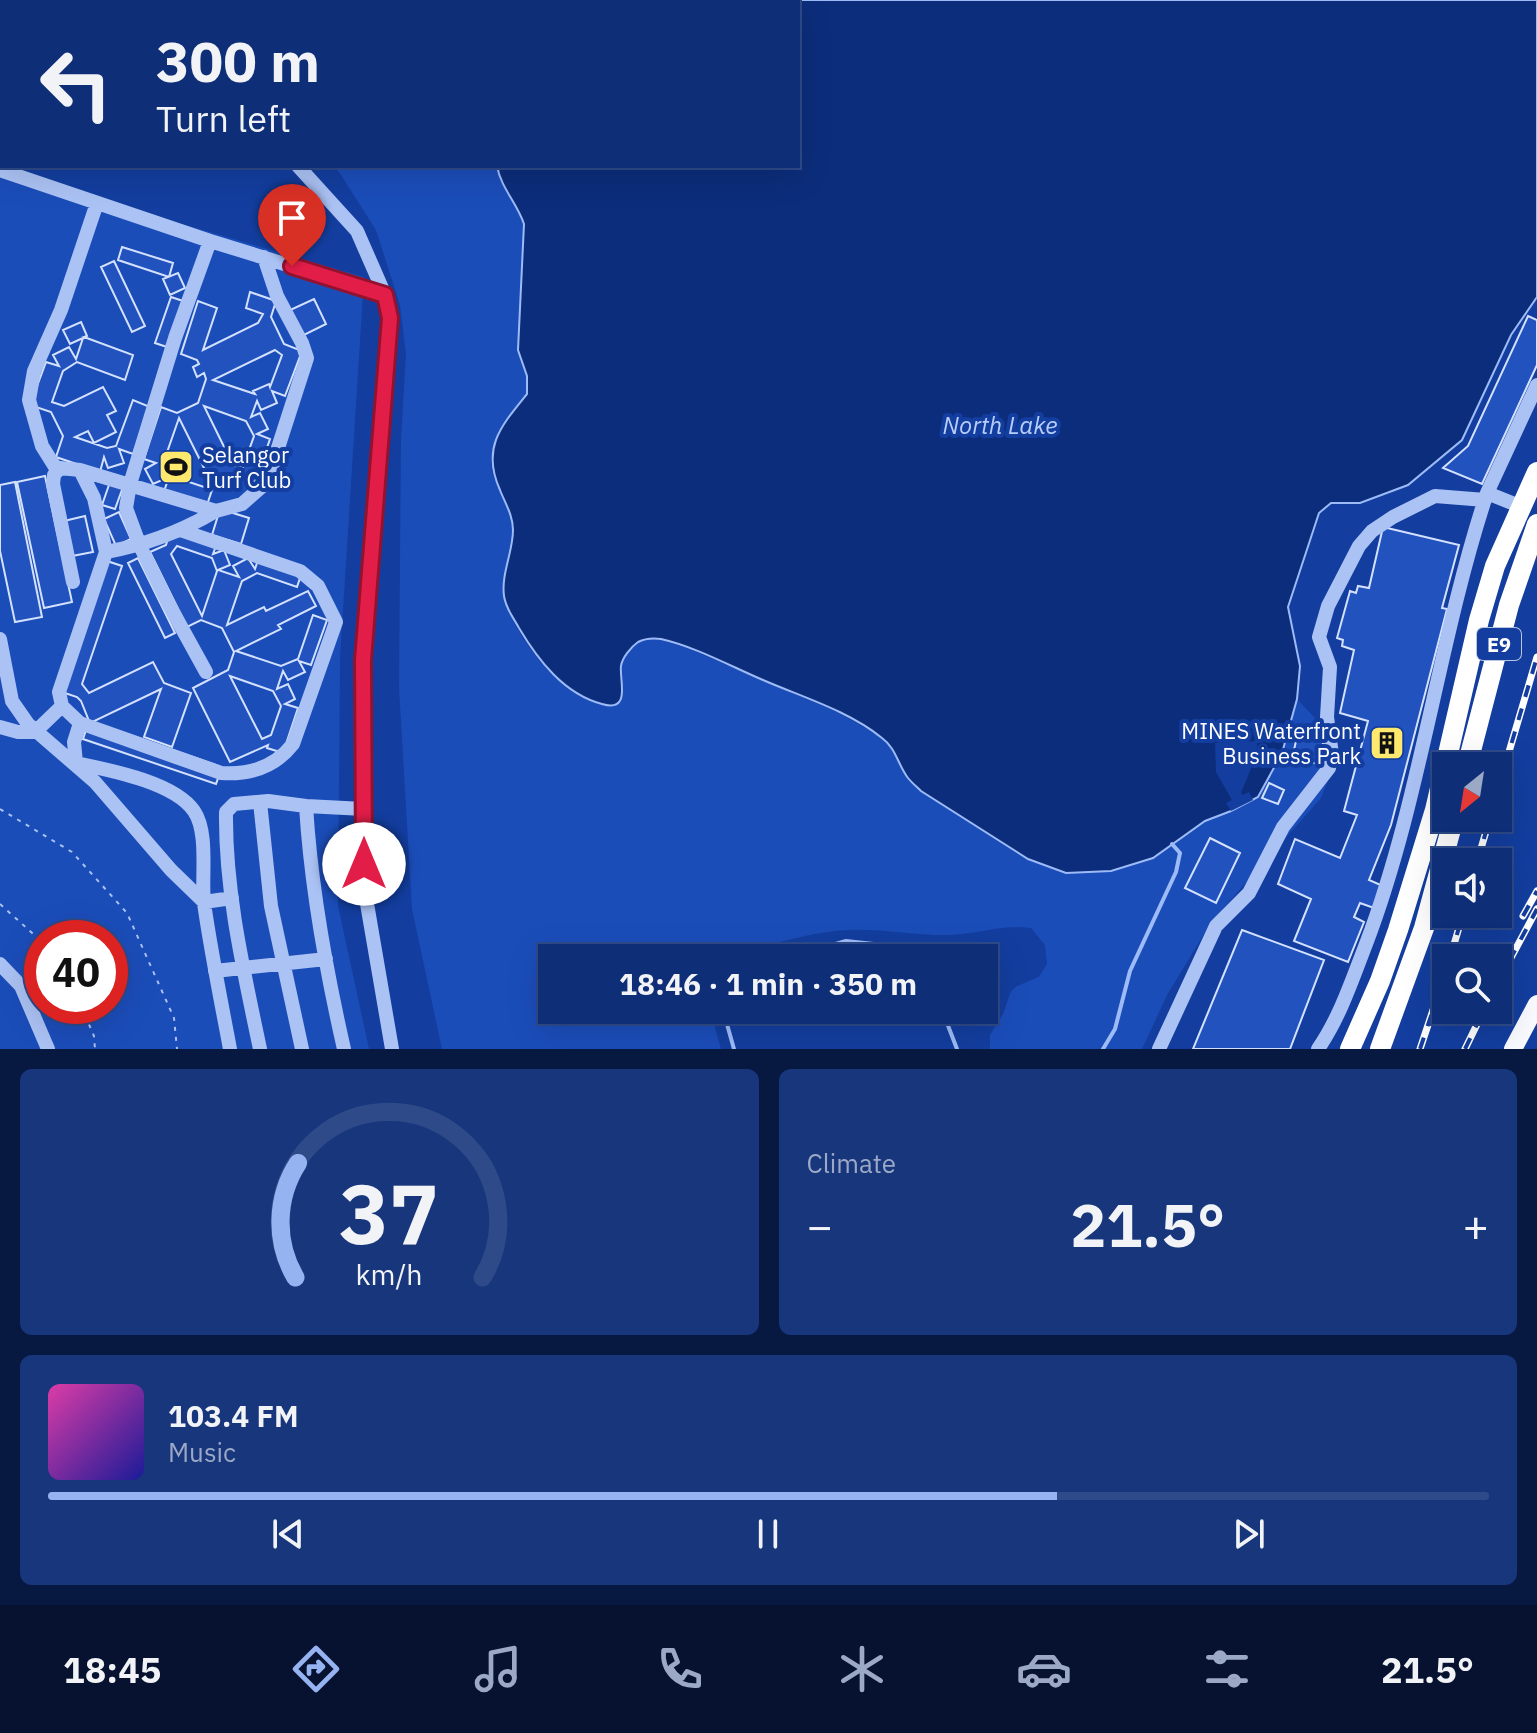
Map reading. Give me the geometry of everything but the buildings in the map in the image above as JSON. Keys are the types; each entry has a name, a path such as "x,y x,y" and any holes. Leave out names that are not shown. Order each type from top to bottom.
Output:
{"highway":[{"name":"E9","path":"1350,1049 1398,930 1445,772 1495,566 1537,472"},
{"name":"E9","path":"1471,752 1509,605 1537,524"},
{"path":"1380,1049 1424,928 1450,832"}],"main road":[{"path":"1514,1049 1537,1004"}],"street":[{"path":"300,168 357,231 385,295 390,318 363,660 365,892 392,1049"},
{"path":"0,170 210,241 385,295"},
{"path":"57,470 42,446 29,400 34,371 61,310 97,203"},
{"path":"206,672 140,546 126,508 130,484 175,338 210,241"},
{"path":"106,552 140,546 162,535 183,531 216,511 242,504 267,482 307,358 277,296 264,257"},
{"path":"1318,1049 1344,1002 1375,920 1398,846 1470,548 1486,497 1537,385"},
{"path":"73,582 53,484 57,470 64,466 216,511"},
{"path":"80,470 94,498 106,552 59,692 62,706 80,723 221,773 241,775 281,759 293,744 336,622 318,586 300,571 183,531"},
{"path":"1159,1049 1216,926 1249,893 1283,827 1329,768 1332,755 1327,717 1330,667 1319,637 1328,606 1359,546 1372,531 1393,517 1435,496 1486,497 1522,507"},
{"path":"0,639 12,701 35,732 76,763 124,813 171,870 204,902"},
{"path":"0,727 18,732 35,732 62,706"},
{"path":"76,763 74,742 80,723"},
{"path":"76,763 139,779 180,797 195,812 201,830 204,902 230,1049"},
{"path":"260,1049 232,898 226,812 234,804 260,802 364,809"},
{"path":"260,802 271,906 302,1049"},
{"path":"306,806 326,959 344,1049"},
{"path":"204,902 232,898"},
{"path":"215,971 326,959"},
{"path":"0,964 21,986 48,1049"}],"path":[{"path":"0,809 72,852 127,913 174,1018 177,1049"},
{"path":"0,904 24,926"},
{"path":"89,1024 95,1049"}],"shaded area":[{"path":"335,168 498,168 521,216 524,224 529,387 500,431 491,464 512,520 506,602 518,630 538,659 579,694 605,704 615,703 623,691 621,664 639,642 651,638 692,650 833,710 883,738 891,746 907,777 1027,859 1066,873 1081,873 1153,858 1205,821 1231,811 1282,753 1297,699 1328,732 1330,775 1321,798 1212,921 1167,995 1142,1049 990,1049 990,1035 1003,1014 1011,991 1039,977 1047,964 1045,945 1031,928 1021,927 951,935 847,930 775,944 538,944 538,1024 714,1024 721,1049 442,1049 412,909 399,687 401,441 406,354 400,305 376,230"},
{"name":"Selangor Turf Club","path":"0,171 364,277 340,657 338,906 369,1049 0,1049"}],"water":[{"name":"North Lake","path":"800,0 1537,0 1537,297 1511,335 1462,440 1408,485 1360,503 1331,503 1319,513 1288,607 1300,666 1297,699 1282,753 1258,797 1205,821 1153,858 1111,871 1066,873 1028,859 921,791 908,778 887,742 869,728 825,705 674,642 650,639 638,642 630,650 621,666 622,693 617,704 602,704 588,699 553,674 526,640 504,596 513,525 495,475 493,450 502,427 527,394 527,376 518,350 524,224 498,168 800,168"}],"pier":[{"path":"1257,741 1258,766 1252,766 1241,793 1249,792 1253,800 1231,811 1226,803 1232,800 1216,772 1215,743"}],"waterway":[{"path":"1103,1049 1115,1029 1130,971 1176,872 1180,853 1172,844"},
{"path":"836,944 846,941 874,944"},
{"path":"727,1024 734,1049"},
{"path":"947,1024 957,1049"}],"railway":[{"path":"1509,752 1537,657"},
{"path":"1481,848 1486,832"},
{"path":"1523,916 1537,891"},
{"path":"1512,956 1537,909"},
{"path":"1454,944 1459,928"},
{"path":"1420,1049 1432,1013"},
{"path":"1465,1049 1477,1024"}],"place":[{"name":"Selangor Turf Club","path":"176,467"},
{"name":"MINES Waterfront Business Park","path":"1387,743"}],"route":[{"path":"292,266 385,295 390,318 363,660 364,864"}]}
